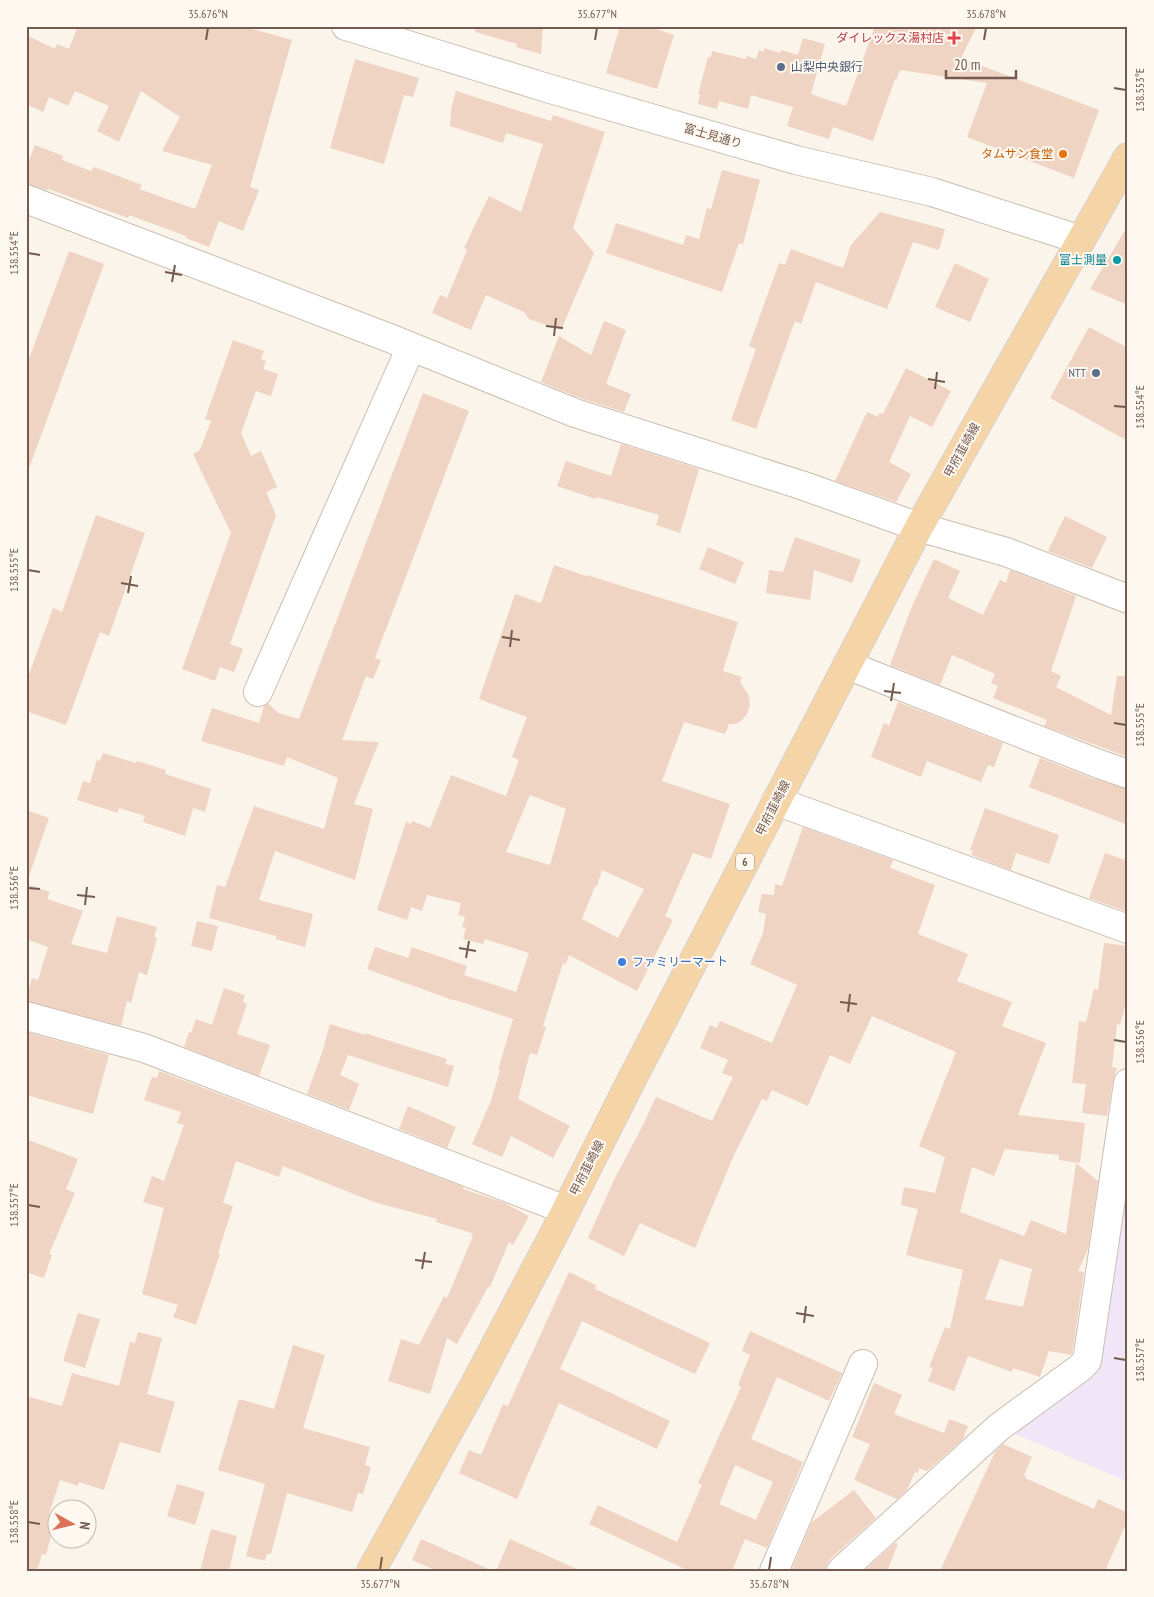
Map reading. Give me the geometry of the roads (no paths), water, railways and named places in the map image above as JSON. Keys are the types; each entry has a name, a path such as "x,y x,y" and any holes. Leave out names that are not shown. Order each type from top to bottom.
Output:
{"main road":[{"name":"甲府韮崎線","path":"371,1571 475,1384 919,527 1128,157"}],"street":[{"name":"富士見通り","path":"346,26 547,88 796,160 932,192 1080,240"},
{"path":"26,199 411,346 575,413 801,486 919,527 1006,552 1128,599"},
{"path":"258,692 411,346"},
{"path":"847,665 1128,774"},
{"path":"776,801 1128,928"},
{"path":"26,1016 144,1048 566,1210"},
{"path":"841,1571 998,1427 1087,1361 1128,1083"},
{"path":"774,1571 863,1364"}],"place":[{"name":"ダイレックス湯村店","path":"954,38"},
{"name":"山梨中央銀行","path":"781,67"},
{"name":"タムサン食堂","path":"1063,154"},
{"name":"富士測量","path":"1117,260"},
{"name":"NTT","path":"1096,373"},
{"name":"ファミリーマート","path":"622,962"}]}
